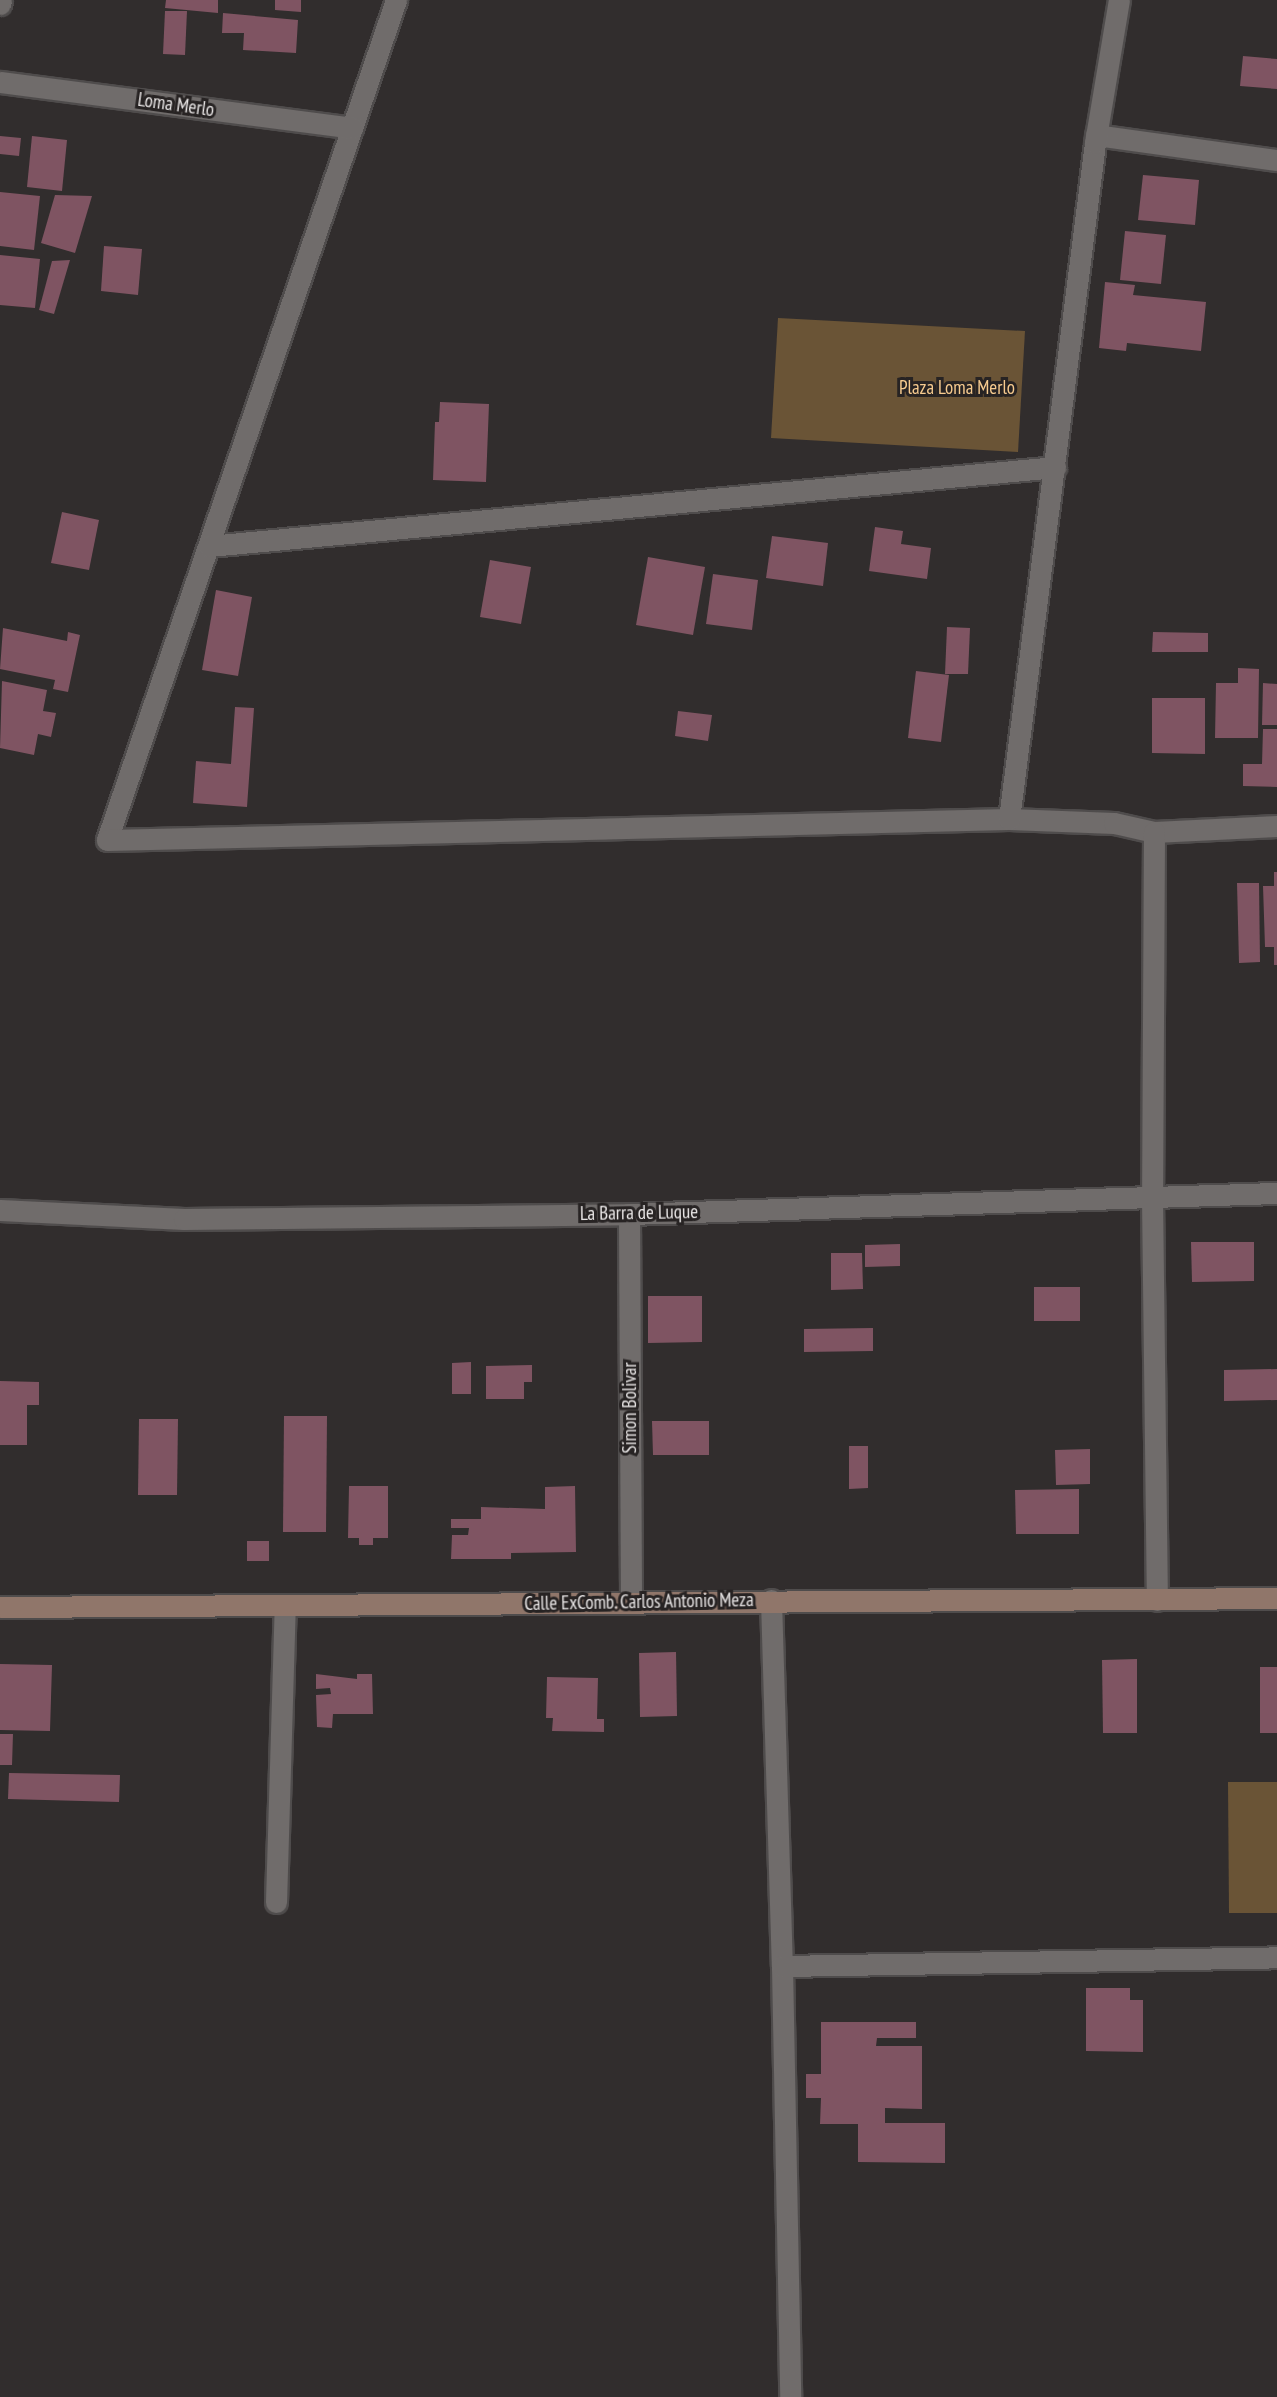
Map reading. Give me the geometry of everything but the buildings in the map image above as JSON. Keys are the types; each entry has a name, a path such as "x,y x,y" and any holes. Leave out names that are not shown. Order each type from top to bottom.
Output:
{"street":[{"path":"396,0 107,840 1009,819 1114,823 1154,832 1277,826"},
{"path":"1009,819 1096,135 1119,0"},
{"name":"Loma Merlo","path":"0,82 352,128"},
{"path":"1096,135 1277,160"},
{"path":"209,546 1055,467"},
{"path":"1154,832 1152,1196 1157,1600"},
{"name":"La Barra de Luque","path":"0,1210 184,1219 629,1214 1277,1193"},
{"name":"Simon Bolivar","path":"629,1214 631,1603"},
{"name":"Calle ExComb. Carlos Antonio Meza","path":"0,1607 1277,1598"},
{"path":"771,1600 782,1966 790,2397"},
{"path":"276,1902 285,1605"},
{"path":"782,1966 1277,1957"}],"green space":[{"name":"Plaza Loma Merlo","path":"778,318 1025,331 1018,452 771,438"},
{"path":"1228,1782 1277,1782 1277,1913 1229,1913"}]}
